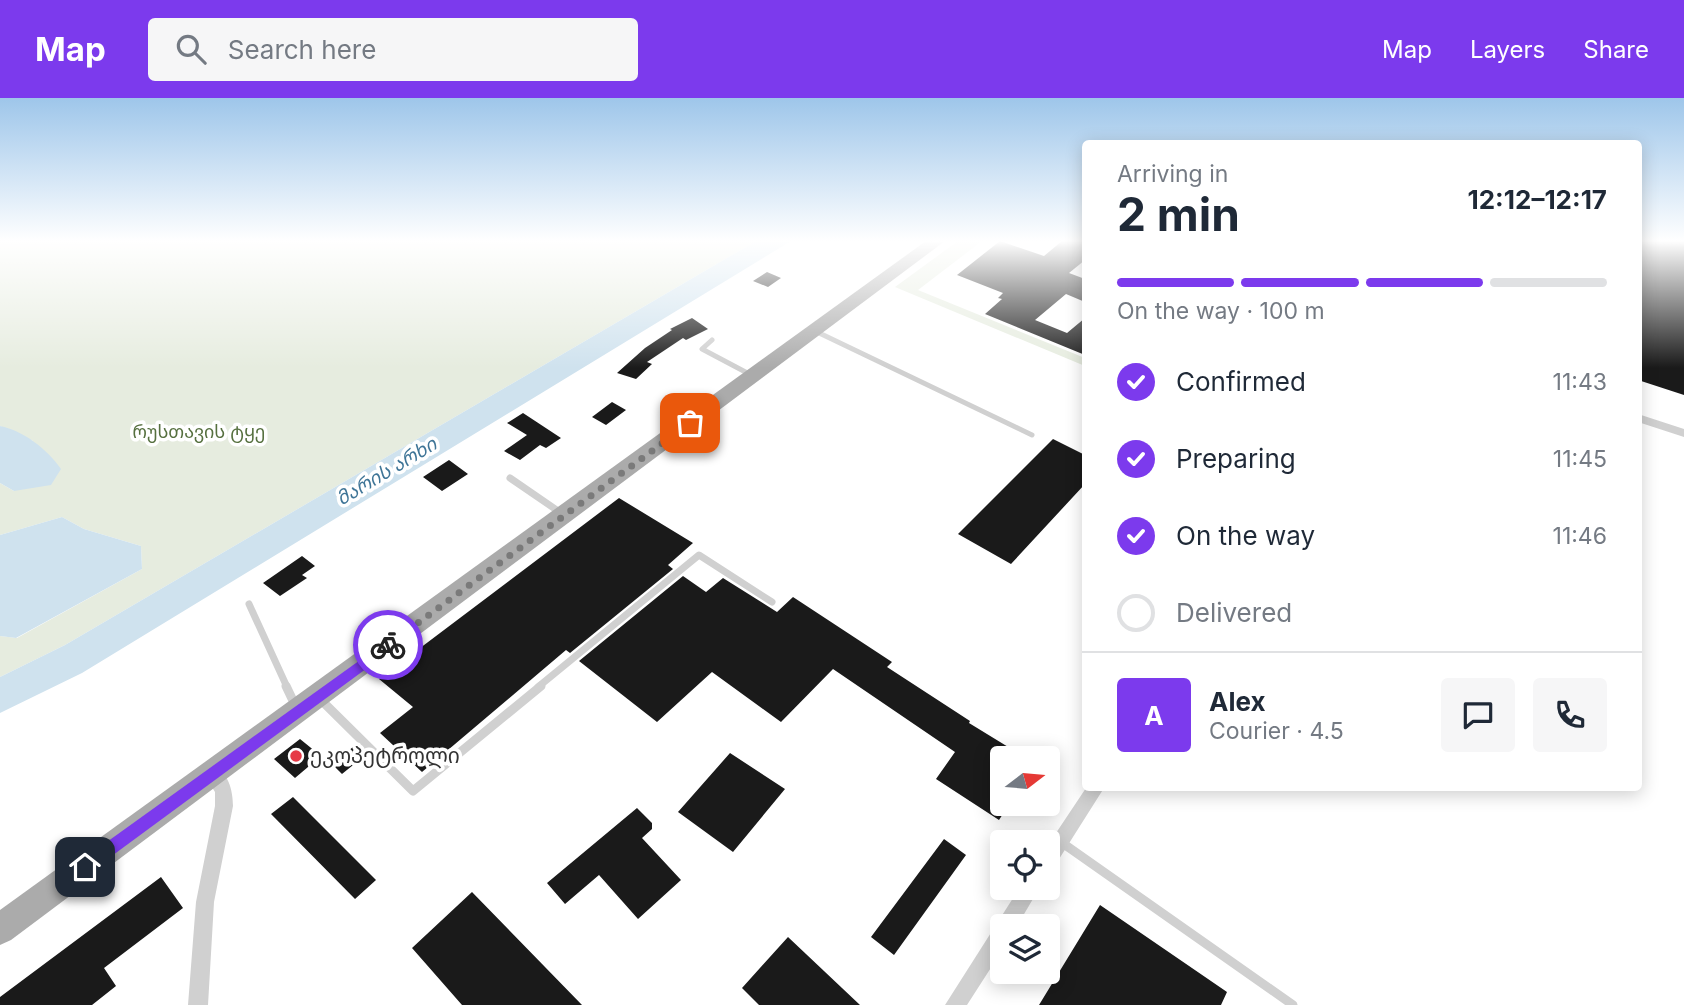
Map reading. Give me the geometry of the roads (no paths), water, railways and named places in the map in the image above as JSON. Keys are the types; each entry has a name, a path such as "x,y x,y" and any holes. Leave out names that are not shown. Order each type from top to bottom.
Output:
{"main road":[{"path":"0,929 880,283"}],"street":[{"path":"1642,419 1684,433"},
{"path":"198,1005 205,902 224,806 224,790 212,774"},
{"path":"1061,841 1093,791"},
{"path":"955,1005 990,951"}],"lane":[{"path":"815,331 1032,435"},
{"path":"712,340 702,349 753,377"},
{"path":"510,478 546,505 565,515"},
{"path":"318,697 413,791 699,555 772,601"},
{"path":"249,604 298,711"},
{"path":"1061,841 1293,1005"}],"water":[{"name":"მარის არხი","path":"684,283 722,283 82,673 0,713 0,677 65,645"},
{"path":"0,426 26,437 42,448 55,462 61,469 51,485 14,491 0,483"},
{"path":"62,517 84,529 141,546 142,569 16,638 0,636 0,535"}],"place":[{"name":"ეკოპეტროლი","path":"296,756"}],"park label":[{"name":"რუსთავის ტყე","path":"199,432"}]}
